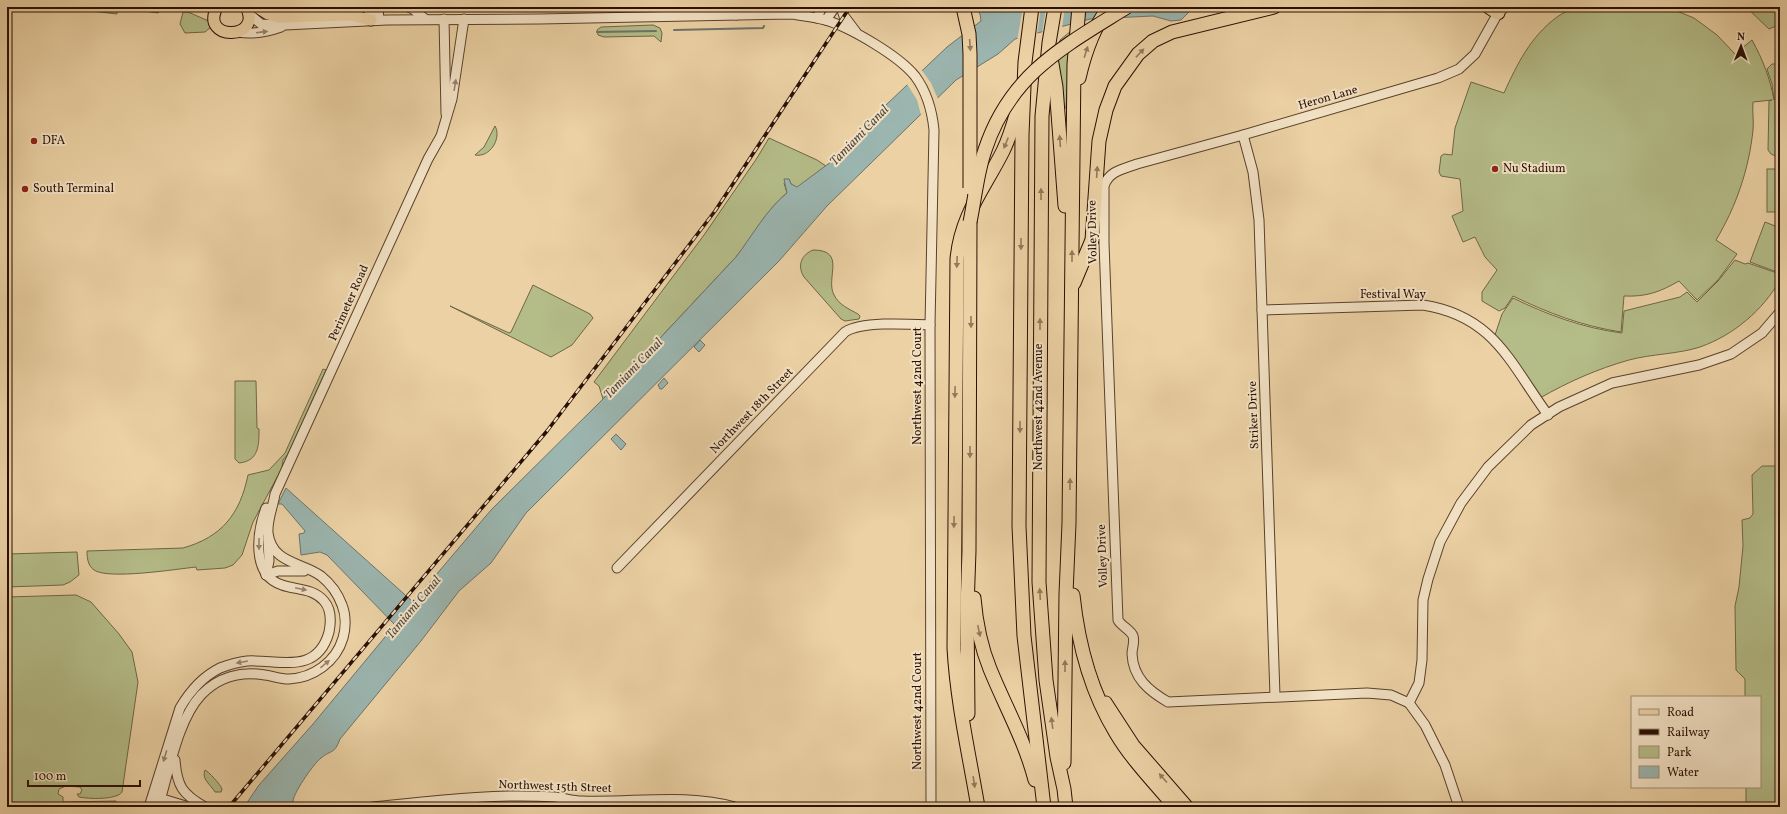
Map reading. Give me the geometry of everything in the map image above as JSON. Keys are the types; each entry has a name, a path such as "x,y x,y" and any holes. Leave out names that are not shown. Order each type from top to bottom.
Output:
{"highway":[{"path":"963,7 969,34 970,54 969,550 967,681 970,758"},
{"name":"Northwest 42nd Avenue","path":"1032,7 1026,49 1023,93 1020,555 1026,652 1043,807"},
{"name":"Northwest 42nd Avenue","path":"1056,7 1049,43 1041,145 1039,582 1046,680 1066,807"},
{"path":"1064,789 1066,594 1069,523 1074,64 1079,7"},
{"path":"1074,103 1085,52 1100,20 1108,7"},
{"path":"970,222 984,150 998,119 1013,94 1044,62 1077,38 1127,7"},
{"path":"1071,290 1092,240 1099,141 1106,110 1115,86 1138,54 1153,41 1172,32 1274,7"},
{"path":"1049,43 1056,87 1064,202 1072,235"},
{"path":"978,807 959,705 954,648 957,259 960,236 966,218 993,171 1007,141 1023,93"},
{"path":"1069,523 1072,594 1082,652 1097,693 1116,733 1140,766 1175,807"},
{"path":"969,550 976,612 984,650 990,669 1027,753 1043,807"}],"main road":[{"path":"217,7 214,16 215,21 219,28 226,32 238,32 247,23 250,9 279,16 351,14 375,20"},
{"path":"338,15 348,7"},
{"path":"1082,652 1106,702 1126,735 1188,807"}],"street":[{"path":"368,7 375,20"},
{"path":"375,20 378,7"},
{"path":"408,7 413,9 425,19"},
{"path":"736,15 747,8 801,7"},
{"path":"822,7 822,19"},
{"path":"822,19 835,7"},
{"path":"841,7 845,18 858,34"},
{"path":"250,9 261,24 285,25"},
{"name":"Heron Lane","path":"1137,164 1243,135 1438,78 1459,69 1475,54 1498,9"},
{"name":"Northwest 42nd Court","path":"285,25 375,20 521,20 780,14 822,19 858,34 899,61 915,76 931,109 934,130 930,325 931,807"},
{"name":"Perimeter Road","path":"444,19 446,123"},
{"name":"Perimeter Road","path":"266,574 260,563 260,534 265,510 275,494 446,123 452,99 464,19"},
{"path":"238,32 247,34 266,33 285,25"},
{"name":"Striker Drive","path":"1243,135 1253,172 1257,198 1275,696"},
{"name":"Volley Drive","path":"1137,164 1115,172 1106,178 1104,186 1104,243 1118,620 1133,634 1134,641 1132,654 1135,673 1152,693 1168,702 1367,693 1391,695 1409,703"},
{"name":"Festival Way","path":"1262,310 1423,305 1440,308 1457,314 1475,323 1495,340 1548,415"},
{"path":"1459,807 1445,765 1425,725 1409,703 1419,683 1422,660 1423,600 1428,579 1440,542 1461,503 1488,467 1531,425 1560,407 1612,383 1699,365 1731,354 1762,333 1780,312"},
{"name":"Northwest 18th Street","path":"617,568 845,332 851,328 865,326 930,325"},
{"name":"Perimeter Road","path":"266,574 269,561 268,522 275,494"},
{"path":"149,807 157,800 183,724 191,709 202,694 227,677 246,673 284,679 297,678 317,670 334,657 343,638 345,624 343,609 334,589 321,576 285,560 274,548 268,533"},
{"path":"266,574 286,571 312,571"},
{"path":"157,800 180,708 188,694 199,683 221,668 234,664 247,661 280,664 300,662 316,654 323,647 330,622 327,606 323,600 312,592 277,583 266,574"},
{"path":"174,754 176,775 181,788 191,798 205,807"},
{"name":"Northwest 15th Street","path":"374,807 436,803 526,801 555,797 581,801 695,804 736,807"},
{"path":"157,800 185,807"}],"green space":[{"path":"83,7 117,11 117,14 83,10"},
{"path":"117,7 163,7 158,13"},
{"path":"267,7 339,7 303,12"},
{"path":"545,7 586,7 582,9 550,10"},
{"path":"598,7 654,7 600,9"},
{"name":"Nu Stadium","path":"1576,7 1667,7 1694,18 1717,35 1735,54 1752,40 1766,69 1774,100 1772,84 1767,69 1772,64 1777,64 1780,73 1780,158 1771,154 1768,150 1769,101 1772,100 1753,102 1753,130 1745,173 1730,214 1716,240 1737,254 1718,280 1697,300 1679,281 1646,295 1624,296 1621,332 1566,318 1513,296 1505,308 1499,311 1482,301 1482,292 1497,270 1485,257 1475,237 1463,242 1452,216 1463,211 1460,179 1441,176 1439,172 1441,156 1444,154 1452,155 1455,128 1471,82 1504,93 1520,61 1532,42 1559,16"},
{"path":"1746,7 1780,7 1780,28 1776,26 1769,29"},
{"path":"183,12 188,12 211,22 211,27 205,32 185,33 180,24"},
{"path":"653,25 660,28 662,33 661,42 654,36 604,37 598,35 597,30 601,27"},
{"path":"1071,31 1066,108 1061,108 1058,68 1060,40"},
{"path":"495,126 497,136 493,146 485,153 475,155 484,147"},
{"path":"769,138 817,160 826,166 797,188 791,184 789,179 784,183 787,193 766,215 736,257 603,399 599,386 594,382 704,235"},
{"path":"1767,169 1780,169 1780,212 1767,212"},
{"path":"1765,222 1780,228 1780,265 1777,272 1750,262"},
{"path":"813,250 823,251 829,255 833,266 832,288 834,295 841,304 858,314 860,316 859,319 845,321 841,319 804,277 801,269 801,261 809,252"},
{"path":"1735,260 1780,274 1780,280 1765,301 1736,328 1713,342 1700,347 1638,358 1606,367 1572,381 1540,398 1495,335 1502,314 1513,298 1566,320 1593,328 1622,333 1624,311 1680,297 1687,292 1697,302 1718,281"},
{"path":"533,285 590,314 593,318 572,345 551,357 450,306 509,333 511,332"},
{"path":"323,369 326,370 288,454 283,460 282,468 253,522 242,555 233,565 225,568 197,570 196,567 127,574 102,573 94,570 90,566 87,551 183,548 197,543 219,530 227,522 240,501 245,489 248,475 269,470 285,453"},
{"path":"235,381 256,381 257,428 259,429 259,441 254,456 246,462 239,463 235,459"},
{"path":"1762,466 1780,466 1780,807 1746,807 1746,788 1761,788 1761,696 1745,696 1745,679 1736,670 1735,606 1739,587 1743,546 1742,520 1750,518 1753,514 1752,475"},
{"path":"77,552 79,575 70,582 63,585 7,587 7,554"},
{"path":"76,595 91,602 119,634 132,652 138,682 122,792 119,795 109,798 89,798 79,797 77,794 80,794 82,790 80,787 66,786 59,789 58,794 63,797 63,802 116,801 116,807 7,807 7,597"},
{"path":"205,770 219,784 222,789 221,792 215,792 207,782 204,776"}],"water":[{"name":"Tamiami Canal","path":"975,7 1197,7 1193,8 1181,20 1171,21 1153,16 1090,19 1015,39 998,54 956,80 827,206 779,261 526,513 491,563 459,591 421,641 340,739 334,750 321,758 313,766 299,787 291,807 244,807 259,785 313,724 395,625 327,555 320,552 301,555 299,534 304,533 305,531 282,504 278,504 286,488 413,602 491,510 603,399 736,257 772,207 787,193 784,179 789,179 791,184 797,187 847,150 886,105 947,47 981,21 980,14"},
{"path":"700,340 705,345 699,352 694,347"},
{"path":"664,378 668,383 660,389 658,385"},
{"path":"616,434 626,444 621,450 611,439"}],"pier":[{"path":"1023,7 1041,7 1037,35 1017,41"},
{"path":"1046,7 1065,7 1062,28 1042,34"},
{"path":"921,69 931,83 938,99 921,115 917,100 907,84"}],"waterway":[{"path":"674,30 763,28 764,26"},
{"path":"597,32 656,31"}],"railway":[{"path":"229,807 547,431 715,211 850,7"}],"place":[{"name":"DFA","path":"34,141"},
{"name":"Nu Stadium","path":"1495,169"},
{"name":"South Terminal","path":"25,189"}]}
